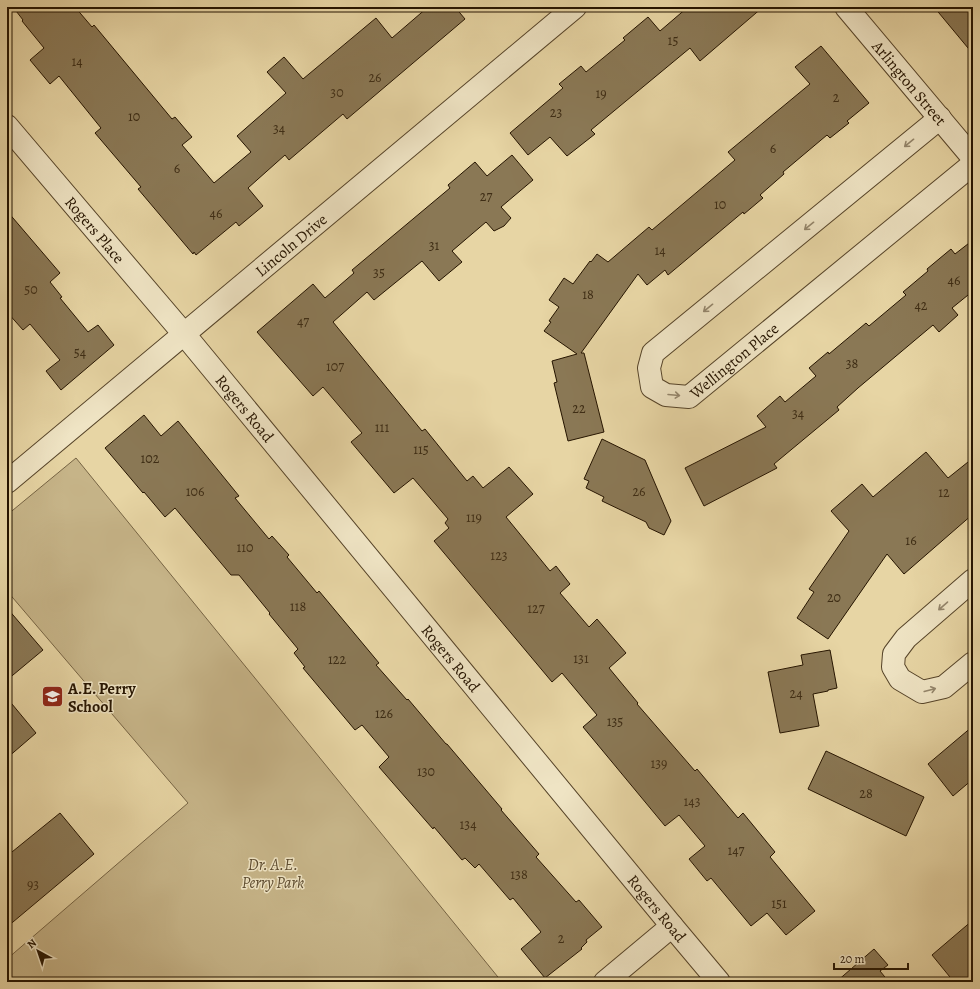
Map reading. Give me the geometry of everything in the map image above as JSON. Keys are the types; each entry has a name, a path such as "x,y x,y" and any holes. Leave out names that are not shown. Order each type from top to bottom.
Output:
{"street":[{"name":"Lincoln Drive","path":"7,482 575,7"},
{"name":"Arlington Street","path":"846,7 973,158"},
{"name":"Wellington Place","path":"940,118 653,353 649,368 652,387 666,395 689,397 973,164"},
{"name":"Rogers Place","path":"7,126 184,334"},
{"name":"Rogers Road","path":"184,334 719,982"},
{"path":"973,580 906,638 894,654 893,667 900,679 922,692 944,687 973,663"},
{"path":"605,982 672,926"}],"green space":[{"name":"Dr. A.E. Perry Park","path":"76,458 502,982 7,982 7,959 188,803 7,591 7,515"}],"building":[{"path":"13,7 75,7 92,27 94,25 172,119 175,117 192,137 182,145 214,183 251,152 237,136 286,93 267,72 284,57 303,79 376,18 392,38 428,7 455,7 465,19 347,119 343,114 289,160 285,155 248,188 263,206 239,226 236,222 196,255 194,252 193,254 138,189 141,187 95,133 101,128 59,76 50,84 30,60 44,48 22,21 23,20"},
{"path":"688,7 763,7 700,61 690,48 591,130 595,134 567,156 550,137 528,155 510,133 563,88 559,84 581,66 586,72 625,40 623,38 648,17 660,31"},
{"path":"934,7 973,7 973,54"},
{"path":"821,46 869,103 847,121 849,123 830,138 827,135 783,172 784,174 760,195 763,198 744,214 743,212 668,275 665,270 647,285 638,274 581,353 584,353 604,432 568,441 554,383 557,382 552,361 577,354 544,331 559,307 549,300 564,278 573,284 597,254 608,262 649,227 652,230 735,160 728,152 810,84 795,67"},
{"path":"512,155 533,180 501,207 511,218 504,226 494,231 486,222 452,251 462,262 439,281 422,261 374,300 367,292 333,322 422,431 425,429 467,481 473,476 483,488 509,467 533,494 506,517 550,571 556,566 570,584 560,593 589,627 597,619 626,653 609,668 638,703 637,704 695,771 697,769 738,818 743,813 775,852 770,857 815,911 786,935 767,913 751,926 711,878 707,881 689,859 705,846 679,815 665,826 583,727 597,715 562,673 552,682 434,541 449,528 445,523 448,519 413,478 394,493 351,442 362,433 323,387 313,396 257,332 313,284 325,298 354,273 352,270 450,188 448,185 475,162 487,176"},
{"path":"7,211 60,273 50,282 62,297 60,298 88,332 98,325 114,345 61,390 46,371 60,360 30,324 23,330 7,312"},
{"path":"973,240 973,291 952,308 958,315 939,332 933,325 858,388 837,407 839,410 774,464 777,468 704,506 685,468 766,427 757,416 780,396 785,402 816,376 809,368 828,352 829,354 866,323 869,326 906,295 903,292 951,249 955,254"},
{"path":"144,415 161,436 178,421 239,496 235,498 269,539 272,536 289,555 287,557 317,593 319,591 379,663 376,665 447,744 539,854 536,857 576,902 579,900 602,927 586,940 587,942 581,948 582,949 545,978 521,949 541,932 513,898 510,900 479,864 475,868 465,858 462,860 379,767 389,757 362,725 355,730 303,668 305,667 294,653 298,649 239,575 231,575 175,508 165,517 105,448"},
{"path":"602,439 645,460 671,521 664,535 649,528 646,522 602,501 604,497 586,488 589,481 584,479"},
{"path":"926,452 948,478 973,458 973,514 904,574 887,554 828,639 797,618 814,592 809,589 849,531 831,511 862,484 873,497"},
{"path":"7,608 43,650 7,680"},
{"path":"830,650 837,688 813,694 819,726 780,733 768,672 803,665 801,655"},
{"path":"7,698 36,733 7,758"},
{"path":"973,726 973,779 953,796 928,764"},
{"path":"826,751 924,797 906,836 808,789"},
{"path":"60,813 94,854 7,927 7,856"},
{"path":"973,920 973,982 954,982 932,955"},
{"path":"874,949 888,965 880,971 889,982 836,982"}],"place":[{"name":"A.E. Perry School","path":"52,697"}]}
